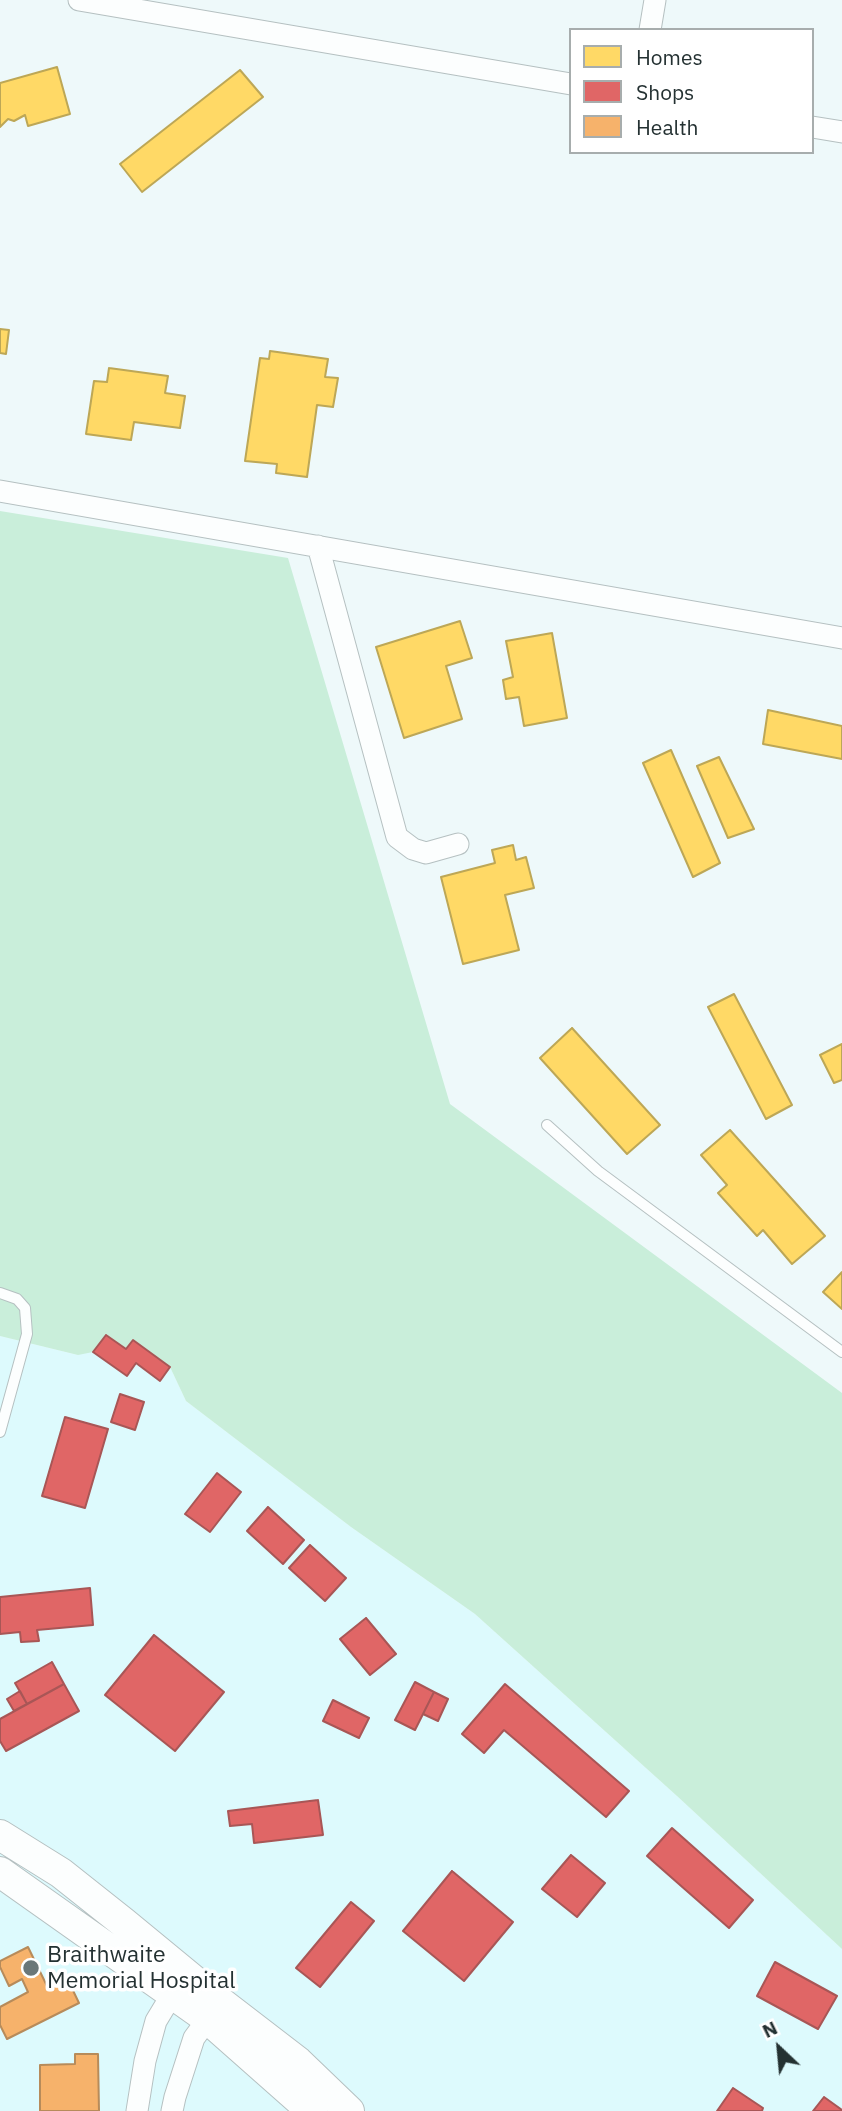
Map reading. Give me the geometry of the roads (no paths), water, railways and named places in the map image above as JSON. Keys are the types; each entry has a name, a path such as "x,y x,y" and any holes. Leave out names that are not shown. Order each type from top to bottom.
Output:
{"street":[{"path":"79,0 569,84"},
{"path":"650,28 655,0"},
{"path":"814,127 842,132"},
{"path":"0,491 842,638"},
{"path":"318,546 397,837 413,849 426,853 458,844"},
{"path":"0,1835 61,1873 179,1983 214,2011 312,2111"},
{"path":"0,1872 179,1983"},
{"path":"137,2111 145,2062 156,2021 179,1983"},
{"path":"172,2111 174,2097 194,2038 214,2011"},
{"path":"214,2011 298,2062 349,2111"}],"lane":[{"path":"547,1125 598,1171 842,1352"},
{"path":"0,1293 17,1299 25,1308 27,1334 0,1432"}],"place":[{"name":"Braithwaite Memorial Hospital","path":"31,1968"}]}
